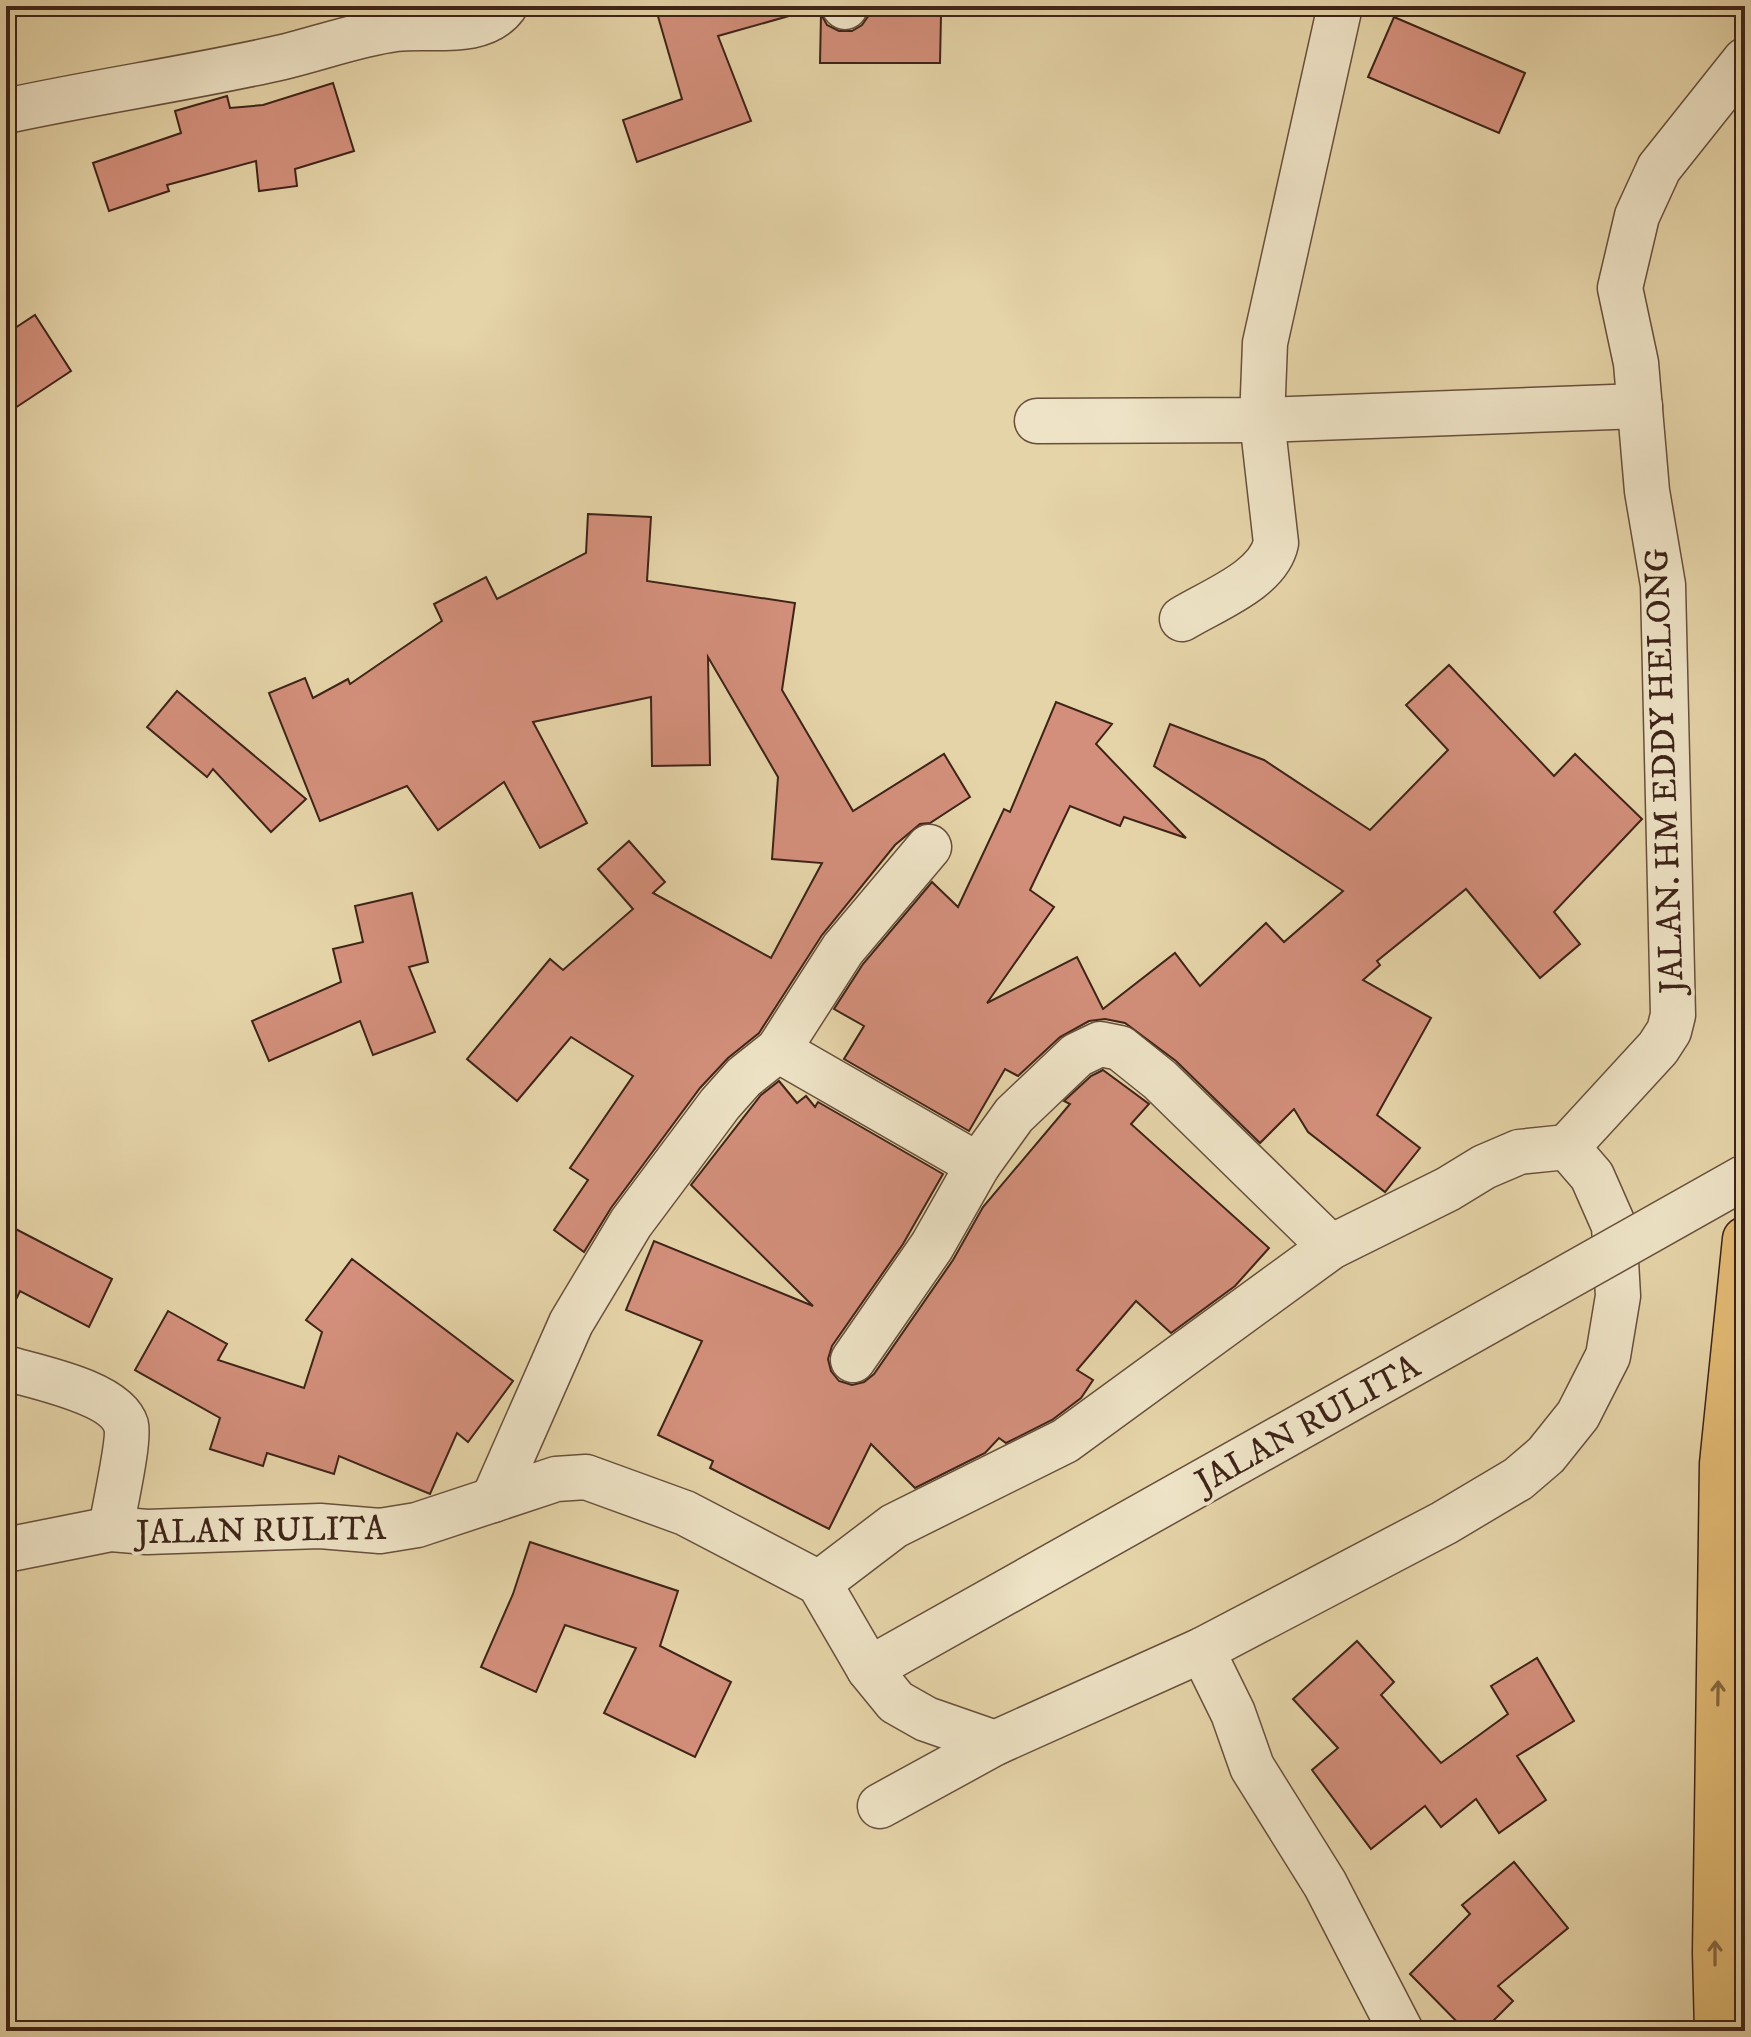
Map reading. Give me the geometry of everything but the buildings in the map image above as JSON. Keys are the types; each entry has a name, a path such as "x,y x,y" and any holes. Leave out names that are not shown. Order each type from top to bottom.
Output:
{"highway":[{"path":"1717,2031 1715,1953 1722,1464 1745,1239"}],"street":[{"path":"6,111 284,57 365,35 431,25 479,25 496,19 505,6"},
{"path":"1182,619 1259,572 1273,557 1276,543 1262,420 1265,343 1340,6"},
{"name":"JALAN. HM EDDY HELONG","path":"1567,1147 1658,1048 1669,1031 1673,1015 1663,585 1647,491 1636,363 1620,288 1637,216 1659,168 1745,60"},
{"path":"1037,421 1262,420 1640,406"},
{"path":"493,1500 571,1323 600,1271 687,1145 744,1077 778,1050 835,960 870,913 929,847"},
{"path":"853,1360 932,1246 978,1165 1014,1115 1042,1085 1077,1055 1109,1044 1120,1048 1160,1080 1331,1247"},
{"path":"778,1050 978,1165"},
{"path":"880,1806 995,1743 1202,1650 1444,1523 1518,1479 1546,1455 1578,1415 1608,1356 1618,1296 1614,1226 1592,1176 1567,1147 1519,1152 1331,1247 1065,1441 894,1526 819,1583 869,1669 896,1702 926,1719 995,1743"},
{"name":"JALAN RULITA","path":"869,1669 1745,1177"},
{"path":"6,1368 97,1397 119,1410 127,1427 111,1529"},
{"name":"JALAN RULITA","path":"6,1550 111,1529 147,1532 320,1526 380,1531 417,1525 556,1479 586,1477 685,1513 819,1583"},
{"path":"1202,1650 1233,1713 1252,1767 1325,1884 1401,2031"}]}
